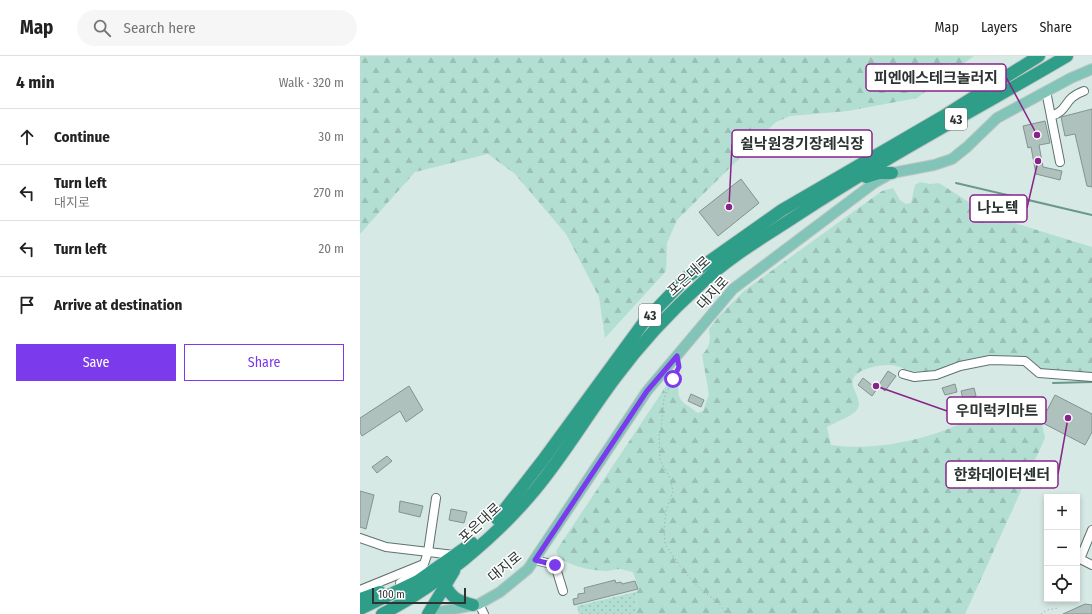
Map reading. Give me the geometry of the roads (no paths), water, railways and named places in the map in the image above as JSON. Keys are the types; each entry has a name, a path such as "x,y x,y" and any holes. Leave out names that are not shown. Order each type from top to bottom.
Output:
{"highway":[{"path":"905,139 987,79 1023,56"},
{"name":"포은대로","path":"382,614 425,589 499,517 644,322 687,277 782,210 905,139 1039,56"},
{"name":"포은대로","path":"360,609 418,581 458,558 501,525 534,492 564,454 616,376 657,327 703,282 742,251 846,183 1067,56"},
{"path":"846,183 879,173 892,173"},
{"path":"360,599 458,558"},
{"path":"428,614 445,585 458,558"},
{"path":"445,585 450,596 457,601 476,604"}],"main road":[{"name":"대지로","path":"428,614 476,604 500,592 520,577 535,560 647,391 733,289 874,183 892,173 934,165 952,159 967,147 997,118 1071,78 1092,70"}],"street":[{"path":"1046,91 1060,162"},
{"path":"1051,116 1062,111 1071,96 1084,91"},
{"path":"903,374 914,377 936,375 960,366 990,360 1026,361 1039,373 1092,377"},
{"path":"400,583 426,566 428,562 428,552 436,498"},
{"path":"1080,557 1092,530"},
{"path":"360,538 386,546 458,558"},
{"path":"360,590 424,564 428,552"},
{"path":"535,560 555,565 563,591"},
{"path":"1080,562 1092,565"},
{"path":"476,604 484,614"}],"waterway":[{"path":"956,183 1092,215"},
{"path":"1053,383 1092,382"}],"place":[{"name":"피엔에스테크놀러지","path":"1037,135"},
{"name":"나노텍","path":"1038,161"},
{"name":"쉴낙원경기장례식장","path":"729,207"},
{"name":"우미럭키마트","path":"876,386"},
{"name":"한화데이터센터","path":"1068,418"}]}
